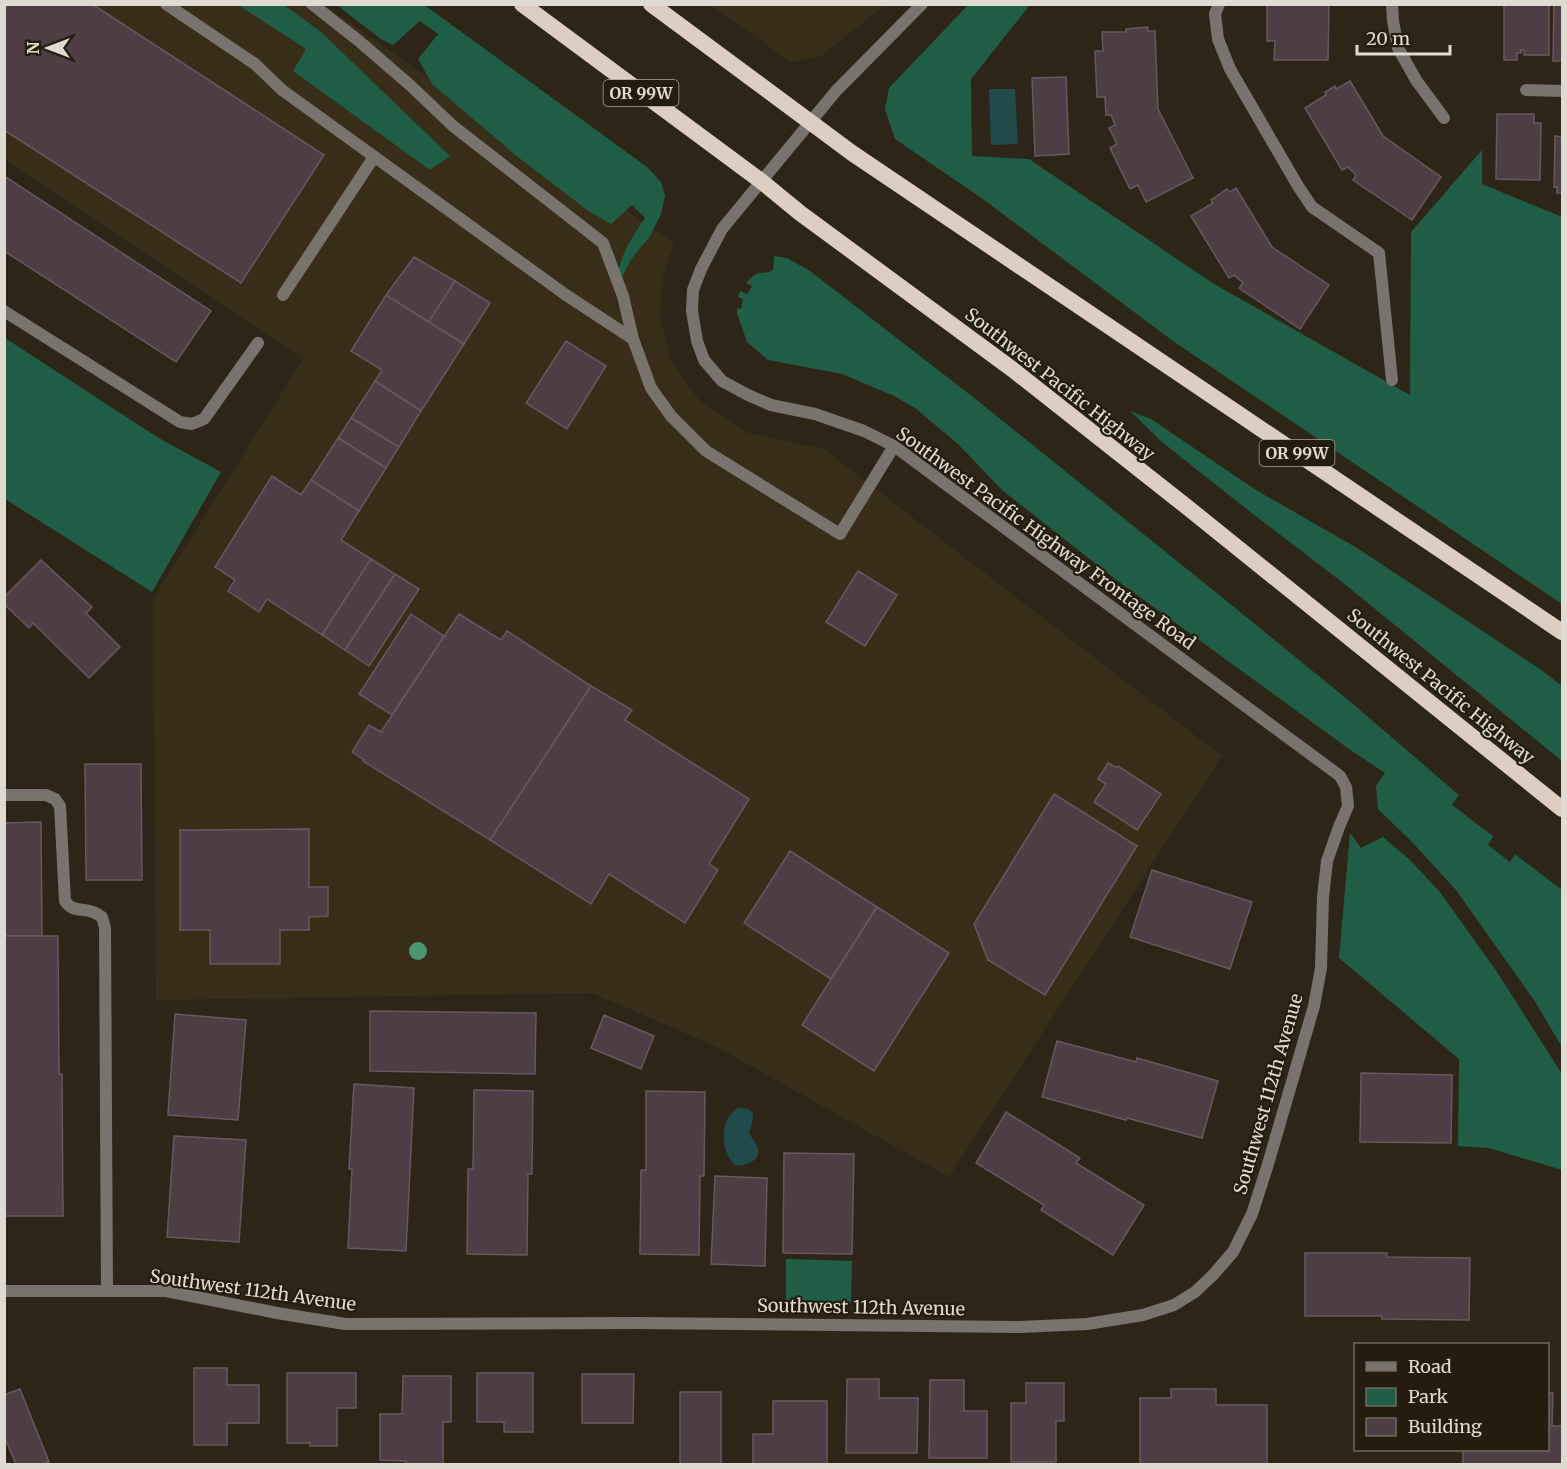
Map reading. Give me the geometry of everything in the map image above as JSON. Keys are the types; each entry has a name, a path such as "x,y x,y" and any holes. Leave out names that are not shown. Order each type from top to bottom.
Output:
{"highway":[{"name":"Southwest Pacific Highway","path":"522,4 1012,369 1563,809"},
{"name":"OR 99W","path":"651,4 852,153 1563,632"}],"street":[{"path":"166,4 255,64 282,90 566,295 633,339"},
{"path":"312,4 359,41 453,126 603,243 623,296 633,339 651,388 670,417 706,451 840,534 894,446"},
{"name":"Southwest Pacific Highway Frontage Road","path":"922,4 836,91 722,229 693,290 692,311 697,340 704,360 722,381 748,395 771,405 815,414 864,431 894,446 1323,762 1340,776 1346,787 1348,806"},
{"path":"1219,4 1215,14 1218,39 1230,69 1298,186 1312,207 1379,253 1392,380"},
{"path":"1392,4 1398,48 1416,80 1444,118"},
{"path":"1526,90 1563,91"},
{"path":"283,295 374,157"},
{"path":"4,311 180,422 192,424 204,419 258,343"},
{"path":"4,795 46,795 60,806 64,901 76,910 93,912 102,917 105,928 107,1291"},
{"name":"Southwest 112th Avenue","path":"4,1291 166,1291 345,1324 638,1323 1029,1326 1087,1324 1143,1315 1174,1305 1195,1292 1233,1252 1252,1214 1314,1006 1321,968 1323,897 1327,861 1348,806"}],"shaded area":[{"path":"4,5 324,5 674,243 663,275 660,318 671,360 699,400 748,433 824,449 1222,756 949,1177 715,1046 592,993 156,1000 153,599 303,359 5,159"},
{"path":"711,5 885,5 821,56 791,62"}],"green space":[{"path":"423,4 647,167 661,182 665,196 661,214 649,238 630,261 621,279 618,273 622,258 645,218 632,205 611,224 587,210 514,154 432,84 418,59 438,34 420,21 393,45 382,40 337,5"},
{"path":"238,5 284,5 321,32 450,156 430,170 293,71 306,49"},
{"path":"968,5 1030,5 971,79 972,156 1029,159 1214,284 1410,395 1411,232 1482,150 1482,184 1562,217 1562,604 1173,341 980,197 895,139 885,109 889,88"},
{"path":"774,256 787,258 810,271 973,397 1223,598 1353,704 1459,795 1452,805 1493,836 1488,845 1510,862 1515,854 1562,890 1562,1047 1534,1000 1456,890 1378,809 1376,786 1385,773 1115,579 1002,490 958,444 915,408 894,396 842,374 768,360 747,342 737,313 737,308 741,309 743,299 738,297 740,291 747,294 752,286 746,283 752,277 773,270"},
{"path":"5,338 157,437 221,472 152,592 5,499"},
{"path":"1130,411 1151,419 1256,490 1357,548 1540,669 1562,686 1562,761 1342,582 1162,442"},
{"path":"1350,833 1361,848 1383,837 1410,860 1439,891 1495,969 1562,1074 1562,1170 1489,1148 1458,1146 1459,1059 1339,958"},
{"path":"786,1259 852,1261 851,1304 786,1304"}],"water":[{"path":"989,89 1015,89 1018,144 991,145"},
{"path":"738,1108 745,1108 752,1112 753,1119 749,1133 757,1146 758,1155 748,1164 735,1165 726,1152 724,1135 727,1120"}],"building":[{"path":"4,4 92,4 324,155 241,283 4,130"},
{"path":"1267,4 1329,4 1328,60 1274,60 1275,41 1267,41"},
{"path":"1504,4 1549,4 1549,55 1524,55 1524,50 1521,50 1521,53 1517,53 1517,60 1504,60"},
{"path":"1554,4 1562,4 1562,61 1553,61"},
{"path":"1148,27 1148,31 1155,31 1158,109 1193,178 1146,202 1138,185 1130,189 1110,148 1117,144 1109,128 1115,125 1111,115 1106,115 1105,97 1097,97 1095,51 1103,51 1102,32 1126,32 1126,29"},
{"path":"1066,77 1069,154 1035,156 1032,78"},
{"path":"1350,81 1383,136 1441,177 1412,220 1353,180 1356,175 1348,167 1342,170 1305,108 1326,95 1325,92 1335,86 1336,89"},
{"path":"1497,114 1534,114 1534,123 1541,123 1540,180 1496,179"},
{"path":"1555,136 1562,137 1562,193 1557,193 1557,187 1554,187"},
{"path":"4,176 211,311 176,362 4,251"},
{"path":"1236,188 1272,247 1329,285 1300,329 1239,288 1243,283 1234,275 1229,278 1191,216 1213,203 1211,200 1227,189 1230,192"},
{"path":"414,257 455,281 428,323 386,295"},
{"path":"455,281 490,303 464,344 428,323"},
{"path":"386,295 464,344 421,411 375,381 382,370 351,351"},
{"path":"566,341 606,366 567,429 526,403"},
{"path":"375,381 421,411 399,447 351,418"},
{"path":"351,418 399,447 386,468 338,438"},
{"path":"338,438 386,468 359,511 311,480"},
{"path":"272,476 301,495 311,480 359,511 341,540 371,559 322,635 267,599 259,612 228,591 235,580 215,567"},
{"path":"371,559 395,574 345,650 322,635"},
{"path":"41,560 92,607 86,613 120,647 89,678 33,623 29,628 4,604 4,597"},
{"path":"858,571 897,595 865,646 826,622"},
{"path":"395,574 419,589 369,666 345,650"},
{"path":"411,614 444,636 392,715 359,694"},
{"path":"459,614 501,640 507,631 591,686 490,840 352,752 369,725 381,732"},
{"path":"591,686 632,710 625,720 749,799 709,864 718,870 685,923 609,874 591,904 490,840"},
{"path":"1108,763 1117,768 1118,766 1161,794 1137,830 1094,802 1106,784 1098,779"},
{"path":"85,764 141,764 142,880 86,880"},
{"path":"1054,794 1137,846 1045,995 988,960 974,924"},
{"path":"41,822 42,936 4,936 4,823"},
{"path":"309,829 309,887 328,887 328,916 309,917 309,930 280,930 280,964 210,964 210,930 180,930 180,830"},
{"path":"790,851 877,907 831,979 744,923"},
{"path":"1152,870 1252,902 1230,969 1130,937"},
{"path":"877,907 949,953 874,1071 802,1025"},
{"path":"4,936 58,936 63,1216 4,1216"},
{"path":"370,1011 536,1013 535,1074 370,1071"},
{"path":"175,1014 246,1020 238,1120 168,1115"},
{"path":"604,1015 654,1036 641,1069 591,1048"},
{"path":"1057,1041 1136,1062 1137,1058 1218,1081 1202,1138 1042,1097"},
{"path":"1361,1073 1452,1075 1451,1143 1360,1142"},
{"path":"354,1084 414,1088 406,1251 348,1248 352,1169 349,1169"},
{"path":"474,1090 533,1091 532,1174 528,1174 527,1255 467,1254 468,1169 473,1169"},
{"path":"646,1091 705,1092 704,1176 700,1176 699,1255 640,1254 641,1170 646,1170"},
{"path":"1006,1112 1080,1158 1076,1163 1144,1205 1113,1255 1041,1210 1044,1205 976,1163"},
{"path":"174,1136 246,1140 239,1242 167,1237"},
{"path":"784,1153 854,1154 852,1254 783,1253"},
{"path":"715,1176 767,1178 765,1266 711,1264"},
{"path":"1305,1253 1387,1253 1387,1257 1470,1258 1469,1320 1382,1319 1382,1316 1305,1316"},
{"path":"194,1368 227,1368 227,1385 259,1385 259,1423 227,1423 227,1445 194,1445"},
{"path":"287,1373 356,1373 356,1408 337,1408 337,1446 287,1443"},
{"path":"477,1373 533,1373 533,1432 504,1432 504,1422 477,1422"},
{"path":"582,1374 634,1374 633,1423 582,1423"},
{"path":"403,1376 451,1376 451,1422 443,1422 443,1464 406,1464 406,1461 380,1460 380,1414 402,1414"},
{"path":"847,1379 879,1379 879,1398 918,1398 917,1453 846,1453"},
{"path":"930,1380 964,1380 964,1411 987,1411 987,1458 929,1458"},
{"path":"1026,1383 1064,1383 1064,1421 1056,1421 1056,1462 1011,1462 1011,1403 1026,1403"},
{"path":"20,1389 49,1462 16,1464 4,1436 4,1395"},
{"path":"1171,1389 1216,1389 1216,1405 1267,1405 1267,1464 1140,1464 1140,1398 1171,1398"},
{"path":"680,1392 721,1392 721,1464 680,1464"},
{"path":"1549,1393 1553,1393 1552,1426 1549,1426"},
{"path":"773,1401 827,1401 827,1464 753,1464 753,1434 773,1434"},
{"path":"1549,1426 1562,1426 1562,1464 1463,1464 1463,1451 1549,1451"}]}
